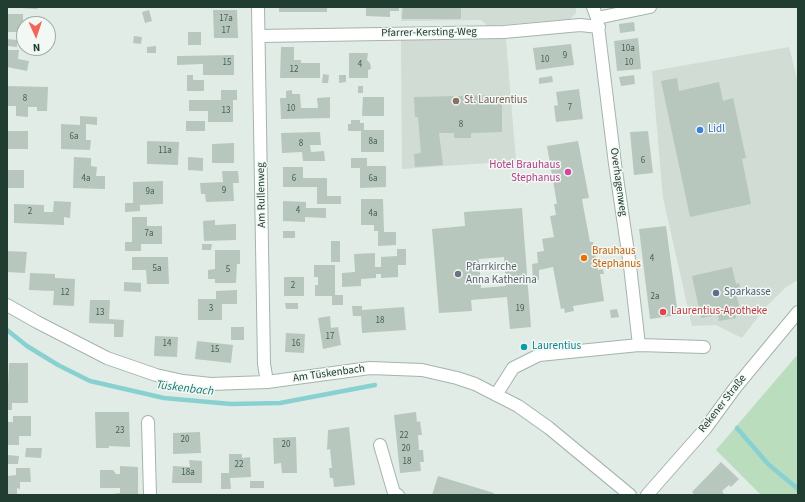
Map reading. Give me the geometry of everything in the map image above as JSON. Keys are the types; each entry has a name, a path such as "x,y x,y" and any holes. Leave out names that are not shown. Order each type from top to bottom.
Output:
{"street":[{"name":"Am Rullenweg","path":"258,7 260,36 264,364 267,382"},
{"name":"Overhagenweg","path":"593,7 598,23 639,345"},
{"path":"598,23 650,7"},
{"name":"Pfarrer-Kersting-Weg","path":"260,36 504,32 598,23"},
{"name":"Am Tüskenbach","path":"7,305 107,358 156,375 211,384 267,382 370,368 422,370 457,378 518,406 549,428 630,495"},
{"name":"Rekener Straße","path":"647,495 705,429 735,388 798,312"},
{"path":"496,395 513,368 539,355 639,345 704,347"},
{"path":"148,422 150,495"},
{"path":"380,445 394,493 398,495"}],"shaded area":[{"path":"401,7 576,7 576,13 570,19 488,26 481,20 401,21"},
{"name":"St. Laurentius","path":"506,39 516,161 402,169 401,40"},
{"path":"789,47 798,82 798,280 786,287 765,308 742,338 716,325 692,326 663,198 652,71"}],"green space":[{"path":"798,354 798,495 761,495 716,450"}],"building":[{"path":"22,7 38,7 37,9"},
{"path":"279,7 327,7 327,12 279,12"},
{"path":"366,7 399,7 399,11 390,11 390,17 366,16"},
{"path":"403,7 461,7 461,19 402,19"},
{"path":"149,10 152,21 145,23 142,12"},
{"path":"213,10 237,10 238,38 214,38"},
{"path":"7,14 23,14 23,16 16,16 16,32 7,32"},
{"path":"634,22 635,31 620,33 619,24"},
{"path":"188,32 201,32 201,45 188,45"},
{"path":"134,36 142,37 141,44 133,43"},
{"path":"638,38 641,69 617,71 614,41"},
{"path":"7,39 16,40 16,47 7,46"},
{"path":"571,44 574,65 536,70 533,48"},
{"path":"156,46 156,53 147,53 147,47"},
{"path":"281,47 294,47 294,60 301,60 301,63 320,63 320,78 280,78"},
{"path":"7,50 16,50 16,56 18,56 18,59 29,61 27,71 7,67"},
{"path":"349,53 368,53 367,60 370,63 371,69 368,70 368,78 349,78"},
{"path":"234,55 234,75 203,75 203,64 177,65 177,56"},
{"path":"323,74 329,75 328,83 322,83"},
{"path":"187,75 193,75 193,80 204,80 204,91 187,91"},
{"path":"339,75 346,75 346,82 339,83"},
{"path":"634,75 635,84 621,86 619,77"},
{"path":"552,76 553,82 539,84 539,78"},
{"name":"Lidl","path":"677,78 679,91 719,82 723,101 733,98 746,158 742,159 751,204 690,217 661,81"},
{"path":"7,86 48,87 47,111 37,111 37,107 28,107 28,117 16,116 16,106 7,106"},
{"path":"358,86 363,86 363,93 358,93"},
{"path":"579,89 583,119 556,122 554,106 558,105 556,92"},
{"path":"221,90 237,90 237,100 233,100 233,122 208,122 208,111 189,111 189,100 221,100"},
{"path":"292,90 292,94 300,94 301,108 318,108 317,98 330,97 330,118 281,119 280,98 286,98 286,91"},
{"path":"502,95 502,132 471,133 471,138 454,138 454,133 439,133 443,165 415,167 414,154 421,153 418,117 415,117 414,97"},
{"path":"363,97 384,97 384,116 362,116"},
{"path":"80,116 97,117 97,125 86,124 86,140 91,140 90,150 61,149 61,124 80,125"},
{"path":"351,120 360,120 360,123 364,123 364,130 384,130 384,152 361,152 361,131 348,131 348,124 351,124"},
{"path":"186,121 205,121 205,131 186,131"},
{"path":"7,131 28,131 28,149 7,149"},
{"path":"648,131 653,173 634,175 630,132"},
{"path":"320,132 321,145 310,145 311,152 324,151 325,161 303,161 302,152 282,153 281,133"},
{"path":"147,141 179,142 178,165 147,164"},
{"path":"578,141 589,198 582,199 590,242 593,242 598,270 603,269 604,274 600,274 604,301 573,306 574,311 565,313 564,308 561,309 553,267 539,270 539,280 533,280 532,264 538,263 537,252 544,251 542,239 554,237 550,216 556,215 554,204 557,204 547,146"},
{"path":"234,143 234,163 212,163 212,144"},
{"path":"74,157 91,158 91,166 97,167 96,176 105,176 105,189 73,188"},
{"path":"188,157 203,158 203,171 188,170"},
{"path":"351,158 367,158 367,166 386,166 386,187 360,188 360,168 351,168"},
{"path":"283,167 303,167 303,178 327,178 327,196 341,196 341,204 317,204 317,187 283,187"},
{"path":"7,170 24,170 24,188 7,188"},
{"path":"222,171 238,171 239,183 233,183 234,201 206,202 205,194 201,194 200,183 223,182"},
{"path":"163,181 163,204 140,205 140,211 125,212 125,203 133,203 133,182"},
{"path":"361,199 383,199 384,232 396,232 396,245 378,246 378,231 374,231 374,225 361,225"},
{"path":"54,201 71,202 70,218 64,217 64,225 14,223 14,204 44,205 44,212 53,212"},
{"path":"283,201 306,202 306,208 326,208 326,218 305,217 305,222 283,221"},
{"path":"522,208 531,327 510,329 507,297 471,300 472,311 439,313 432,229 465,226 464,212","holes":["504,257 506,286 481,288 479,259"]},
{"path":"132,217 147,217 147,226 162,226 162,244 141,244 141,251 125,251 125,242 132,242"},
{"path":"215,220 215,225 236,224 236,240 204,241 203,221"},
{"path":"666,226 678,315 650,319 639,229"},
{"path":"283,231 295,231 295,238 283,238"},
{"path":"331,241 340,241 340,262 331,262"},
{"path":"202,244 212,244 211,250 202,250"},
{"path":"397,249 406,249 406,265 398,265 398,277 381,278 381,274 376,274 376,278 361,279 361,286 342,287 342,273 355,272 354,254 375,253 375,267 381,267 381,257 397,256"},
{"path":"215,250 240,250 240,264 237,264 236,283 215,283 215,279 208,279 208,270 215,269"},
{"path":"7,251 27,252 25,273 7,272"},
{"path":"132,257 168,257 169,284 147,284 146,270 132,270"},
{"path":"314,265 335,265 335,295 343,295 343,305 332,305 332,296 315,296 315,285 318,285 318,277 314,277"},
{"path":"732,267 736,284 739,283 741,293 736,294 740,309 734,311 736,318 719,321 718,315 701,318 692,276"},
{"path":"30,273 55,274 55,278 75,279 74,306 53,305 54,291 29,290"},
{"path":"284,277 304,277 304,296 284,296"},
{"path":"124,282 141,283 141,292 124,291"},
{"path":"237,290 237,304 222,304 222,320 198,320 198,299 216,299 216,291"},
{"path":"90,300 110,300 109,319 124,320 123,337 114,337 114,324 89,323"},
{"path":"285,303 298,303 298,309 286,309"},
{"path":"352,306 362,306 362,310 404,307 406,330 362,333 361,316 353,316"},
{"path":"617,309 619,317 611,318 610,310"},
{"path":"330,316 331,328 338,327 341,345 323,349 318,318"},
{"path":"231,327 244,327 244,340 231,340"},
{"path":"286,333 305,334 304,353 285,352"},
{"path":"155,336 178,337 177,357 154,356"},
{"path":"197,341 233,345 231,363 195,359"},
{"path":"9,363 28,363 28,403 12,403 12,410 7,410"},
{"path":"95,412 129,412 130,447 109,446 109,448 96,448"},
{"path":"416,412 417,422 420,421 422,435 418,435 419,450 423,450 424,462 420,462 421,471 400,473 394,415"},
{"path":"13,416 31,416 31,436 19,436 19,445 7,445 7,422 13,422"},
{"path":"349,427 355,485 334,487 333,478 330,478 329,468 332,468 330,449 327,450 328,430"},
{"path":"200,432 201,453 173,454 173,433"},
{"path":"296,437 297,473 282,473 281,463 274,464 273,438"},
{"path":"26,448 42,448 41,458 25,457"},
{"path":"229,454 242,454 242,458 250,457 251,477 230,478 231,489 221,489 221,473 229,473"},
{"path":"7,455 19,456 18,464 7,464"},
{"path":"189,460 202,461 202,483 172,483 173,466 190,467"},
{"path":"721,462 739,479 731,487 729,485 722,491 724,494 723,495 695,495 692,492"},
{"path":"120,466 138,467 138,495 106,495 120,493 120,488 100,488 100,470 113,470 116,474 120,474"},
{"path":"16,468 30,468 31,482 20,482 20,489 17,488 17,495 7,495 7,476 16,475"},
{"path":"438,476 494,493 493,495 432,495"},
{"path":"250,481 264,481 264,488 250,488"}],"waterway":[{"name":"Tüskenbach","path":"7,330 27,346 58,365 90,381 164,398 231,404 280,403 375,385"},
{"name":"Tüskenbach","path":"737,428 768,464 798,489"}],"place":[{"name":"St. Laurentius","path":"456,101"},
{"name":"Lidl","path":"700,130"},
{"name":"Hotel Brauhaus Stephanus","path":"568,172"},
{"name":"Brauhaus Stephanus","path":"584,258"},
{"name":"Pfarrkirche Anna Katherina","path":"458,274"},
{"name":"Sparkasse","path":"716,293"},
{"name":"Laurentius-Apotheke","path":"663,312"},
{"name":"Laurentius","path":"524,347"}]}
